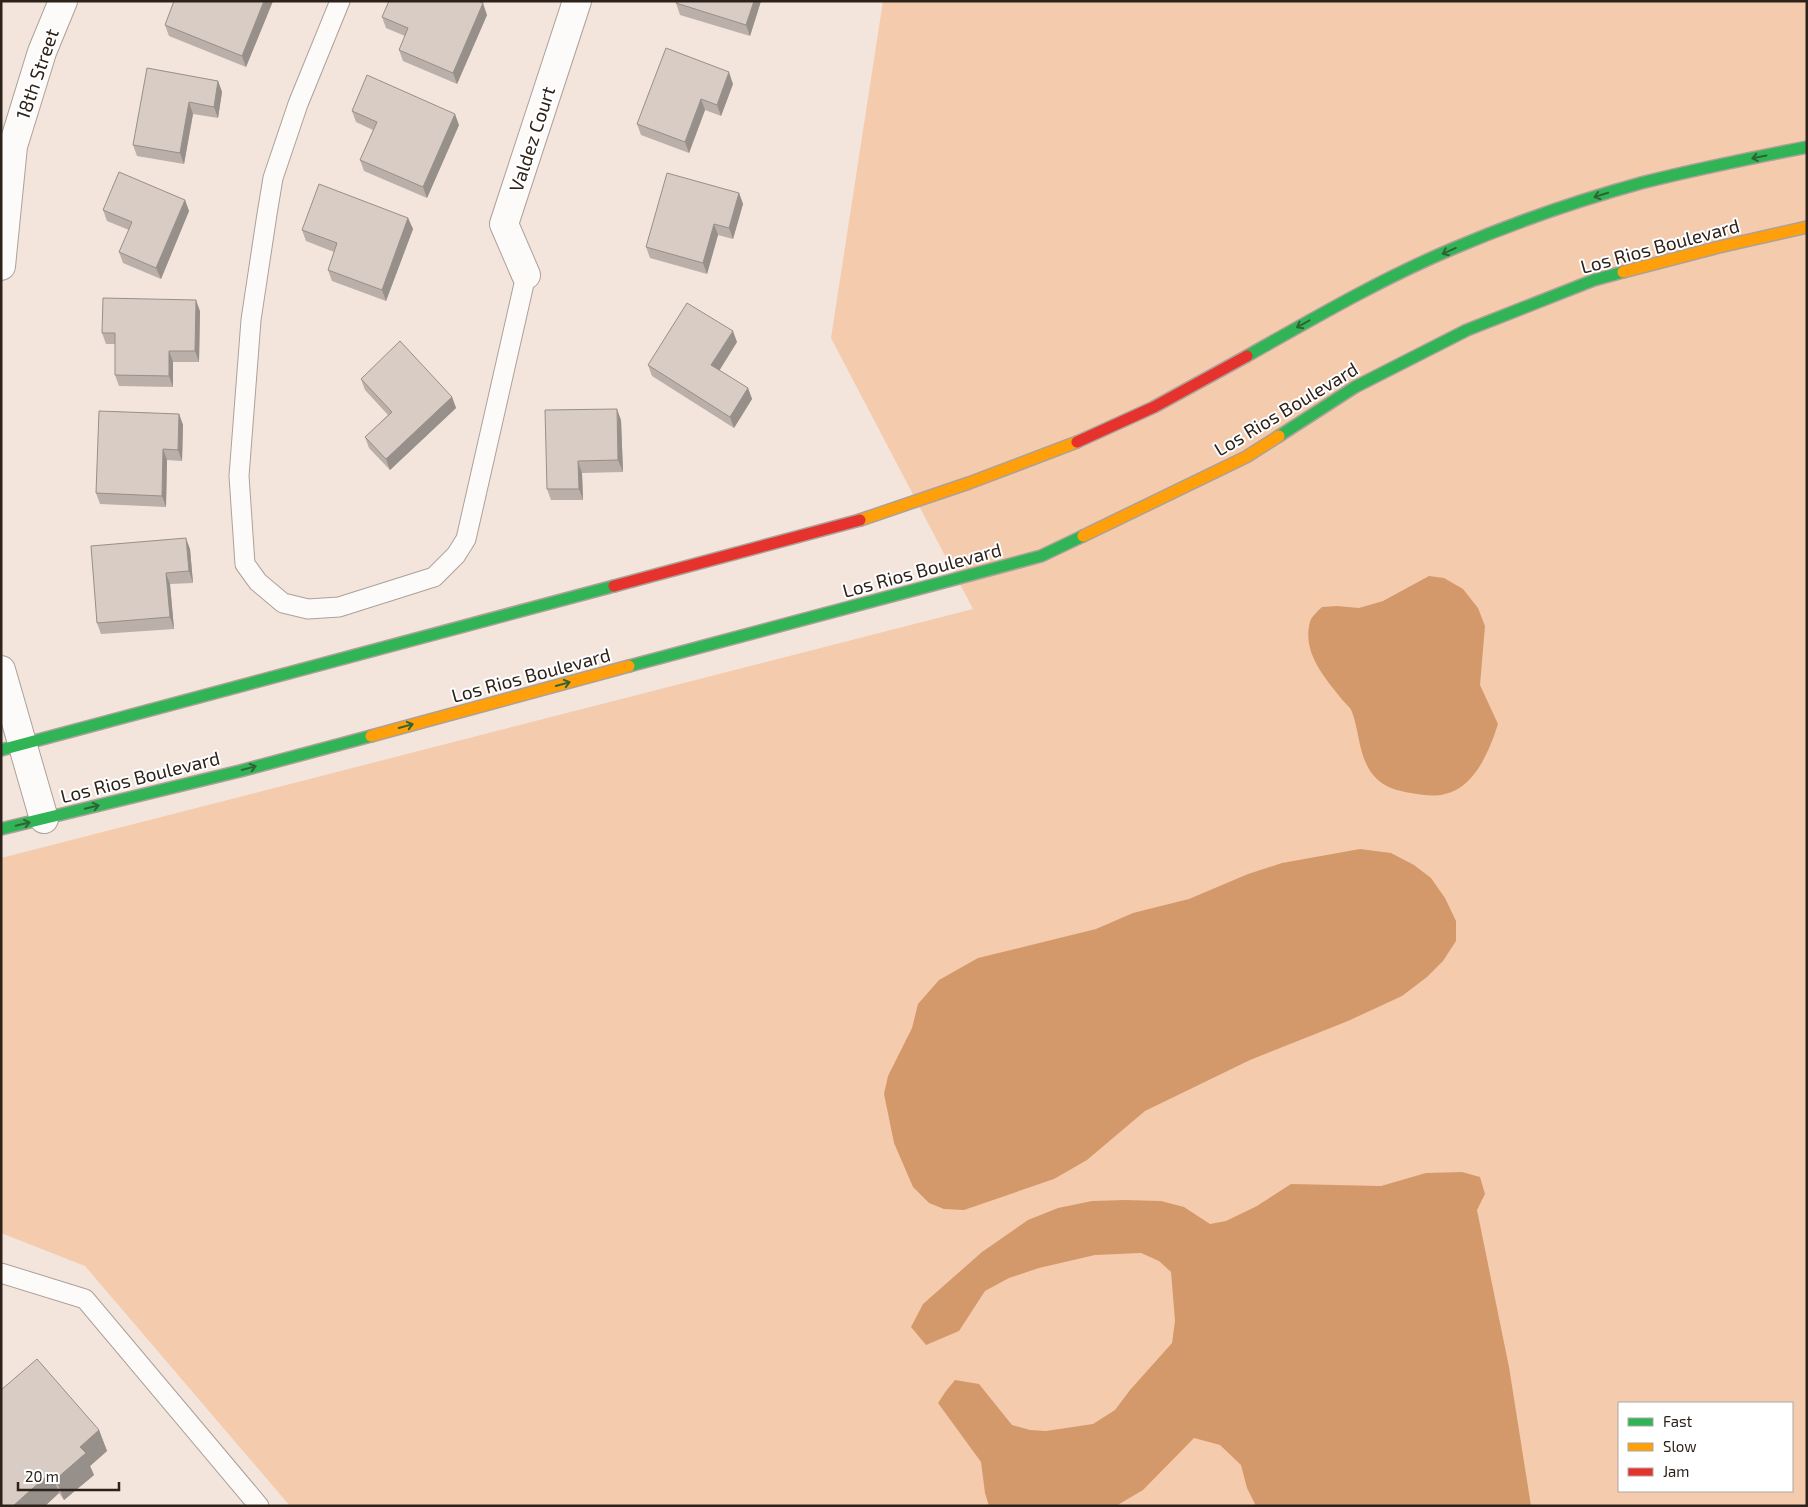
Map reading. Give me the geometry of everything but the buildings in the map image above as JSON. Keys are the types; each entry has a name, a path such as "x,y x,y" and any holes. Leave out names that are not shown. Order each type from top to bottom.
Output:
{"main road":[{"path":"12,747 836,526 920,500 1022,465 1100,432 1154,406 1326,311 1450,250 1582,201 1627,188 1670,176 1807,147"},
{"name":"Los Rios Boulevard","path":"1,829 240,771 1041,556 1246,457 1355,388 1467,330 1594,280 1719,247 1807,227"}],"street":[{"name":"18th Street","path":"1,266 13,146 42,52 63,1"},
{"name":"Valdez Court","path":"526,275 504,224 577,1"},
{"path":"1,670 12,747 44,819"}],"lane":[{"path":"340,1 298,104 273,178 251,320 240,476 245,564 258,582 283,603 308,609 348,604 434,577 456,555 466,540 526,275"},
{"path":"1,1273 85,1298 259,1506"}],"shaded area":[{"path":"883,1 1807,1 1807,1506 290,1506 85,1266 1,1233 1,858 973,609 831,338"},
{"path":"1429,576 1444,578 1463,589 1478,608 1485,626 1480,685 1498,724 1486,756 1473,776 1456,790 1433,796 1396,790 1386,786 1374,776 1362,753 1351,710 1321,672 1311,653 1308,633 1311,620 1322,607 1359,608 1383,601"},
{"path":"1360,849 1391,853 1414,865 1431,878 1445,898 1456,921 1456,941 1443,961 1427,977 1402,996 1348,1021 1250,1060 1145,1111 1087,1160 1054,1179 964,1210 944,1209 929,1203 913,1187 894,1143 884,1094 888,1076 912,1028 918,1004 939,980 978,958 1096,929 1133,913 1189,899 1248,874 1282,863"},
{"path":"1462,1172 1480,1177 1485,1194 1477,1210 1509,1367 1531,1506 1256,1506 1247,1488 1241,1465 1220,1445 1194,1438 1143,1490 1116,1506 989,1506 985,1493 981,1462 938,1403 955,1380 979,1384 1012,1425 1030,1430 1046,1431 1093,1424 1115,1410 1130,1390 1172,1343 1175,1321 1171,1272 1159,1261 1141,1253 1095,1255 1039,1268 1009,1278 985,1291 959,1331 926,1345 911,1327 923,1304 982,1252 1028,1220 1058,1208 1092,1201 1161,1201 1184,1207 1210,1224 1226,1221 1257,1206 1291,1184 1381,1186 1426,1173"}],"traffic: fast":[{"path":"1247,356 1399,273 1521,221 1641,183 1703,168 1807,147"},
{"path":"1279,436 1355,387 1467,330 1594,280 1623,272"},
{"path":"629,666 1041,556 1083,536"},
{"path":"1,750 614,586"},
{"path":"1,829 240,771 371,736"}],"traffic: slow":[{"path":"1623,272 1807,227"},
{"path":"1083,536 1246,457 1279,436"},
{"path":"860,520 969,483 1077,442"},
{"path":"371,736 629,666"}],"traffic: jam":[{"path":"1077,442 1154,407 1247,356"},
{"path":"614,586 860,520"}]}
